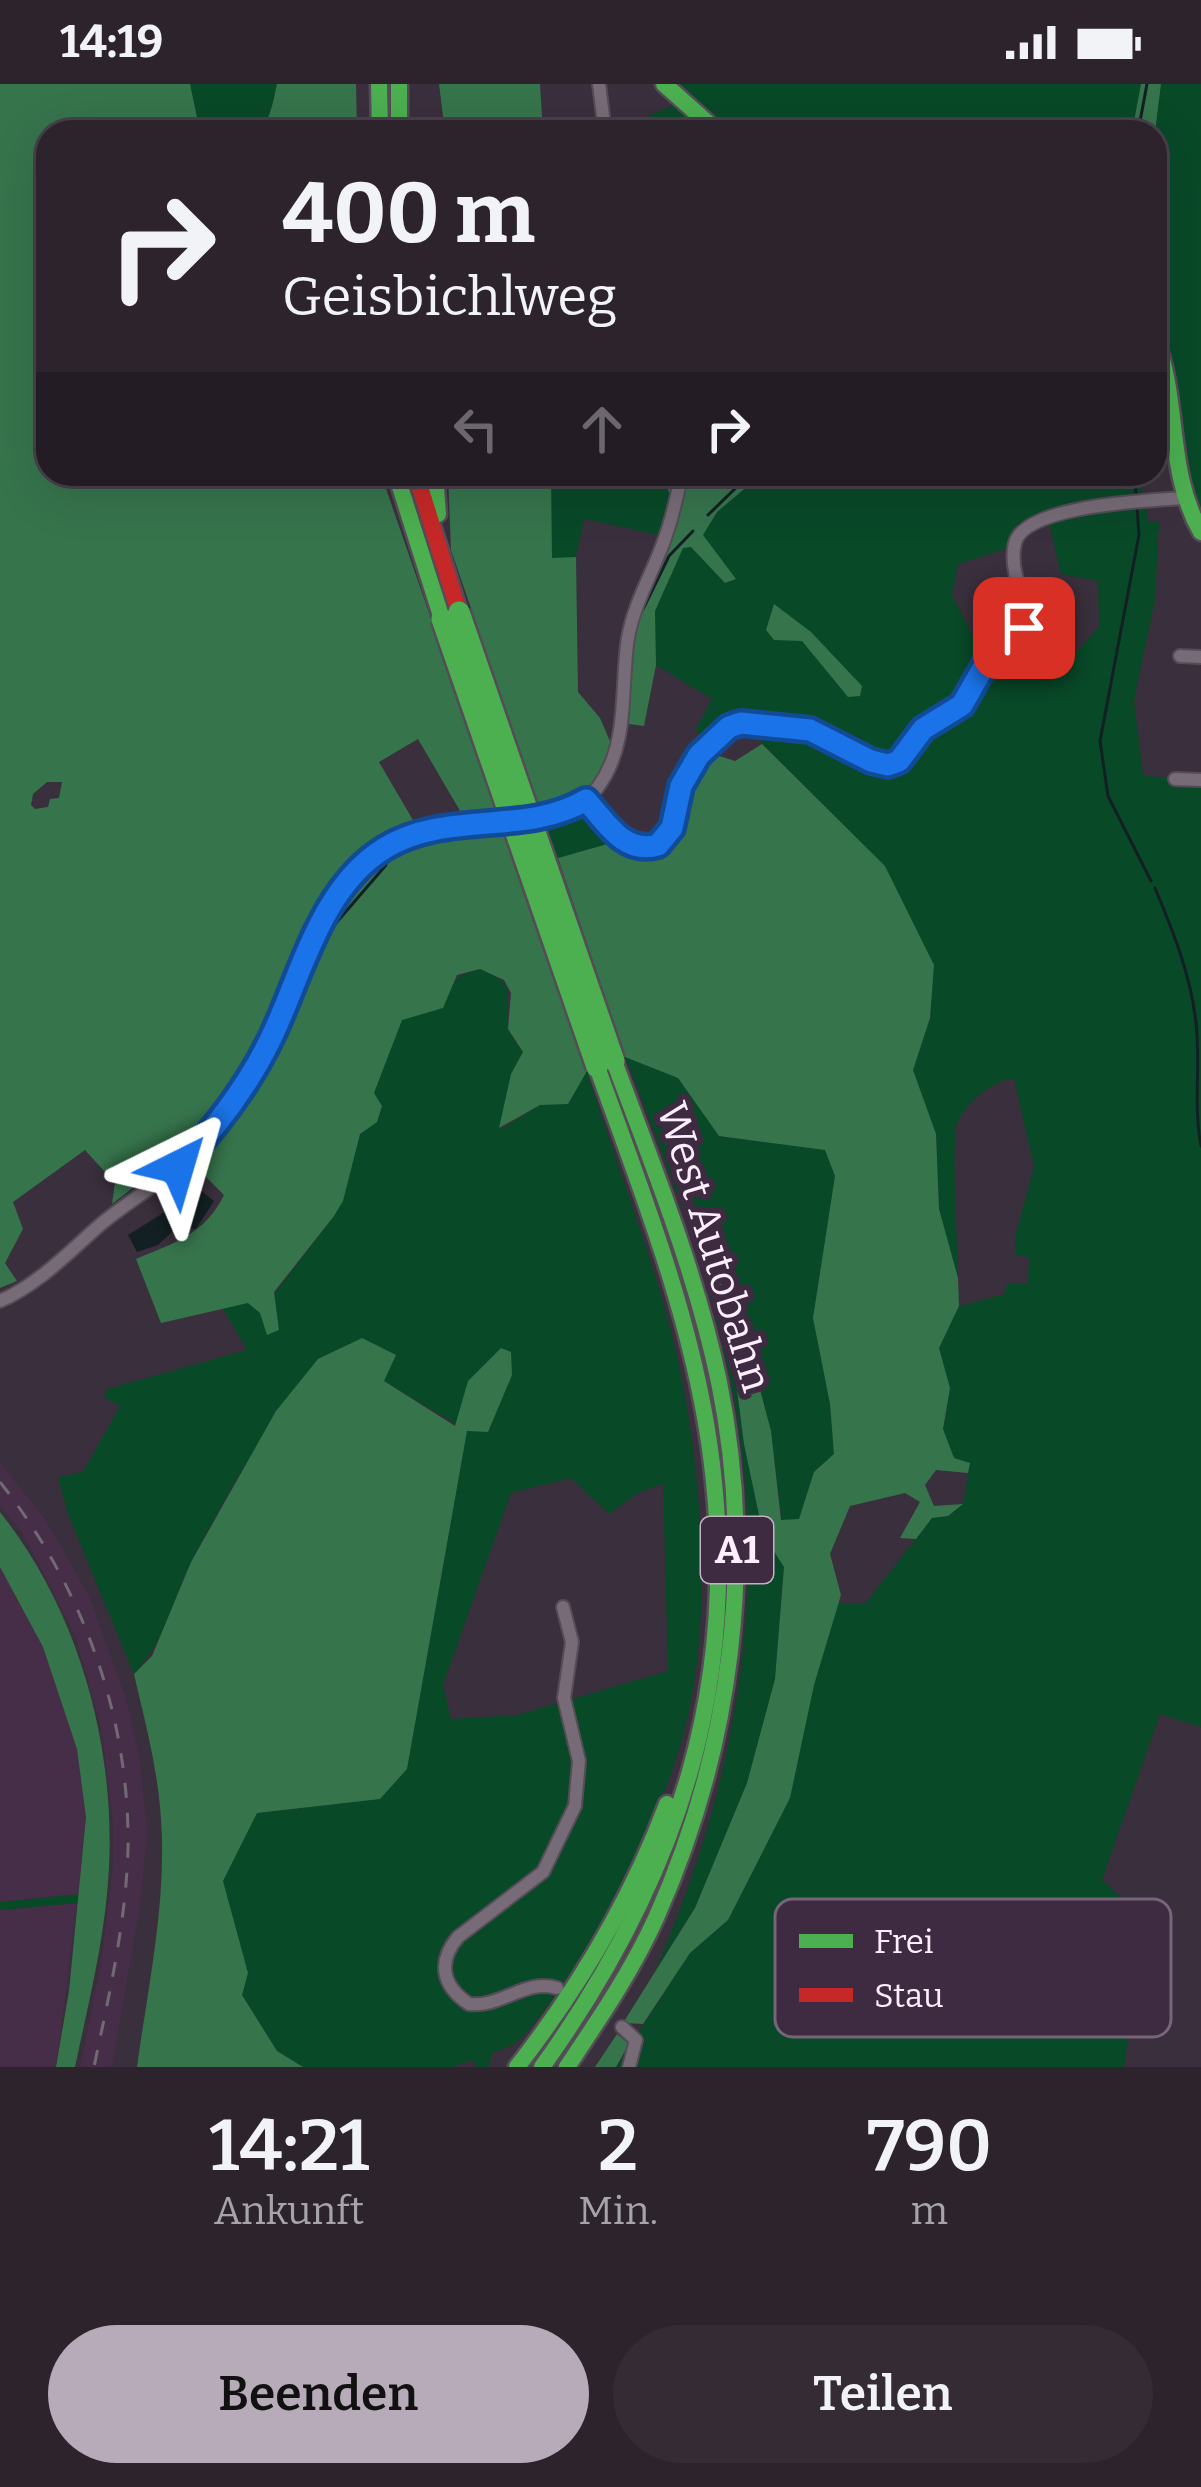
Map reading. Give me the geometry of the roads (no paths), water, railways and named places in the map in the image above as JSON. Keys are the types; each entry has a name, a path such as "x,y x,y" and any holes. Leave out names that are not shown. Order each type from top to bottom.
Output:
{"main road":[{"path":"379,84 380,120"},
{"path":"399,84 399,120"},
{"path":"664,84 704,120"},
{"path":"1167,392 1172,458 1182,498 1201,532"},
{"name":"A1","path":"401,486 451,616 606,1064"},
{"name":"A1","path":"420,486 445,568 451,616"},
{"path":"436,486 445,568"},
{"name":"West Autobahn","path":"542,2067 606,1976 642,1908 675,1823 710,1677 718,1586 710,1444 673,1284 606,1064"},
{"name":"West Autobahn","path":"567,2067 630,1973 693,1833 719,1736 737,1597 736,1509 727,1426 707,1333 606,1064"},
{"path":"502,2067 604,1939 677,1775 697,1745"},
{"path":"517,2067 560,1997"}],"street":[{"path":"599,84 603,120"},
{"path":"0,1301 61,1259 178,1167 200,1144 252,1074 314,940 363,865 382,850 421,832 553,815 586,800 612,763 624,712 628,636 667,533 679,486"},
{"path":"586,800 621,839 634,847 658,845 672,828 681,786 699,755 708,743 741,723 810,730 871,761 888,765 899,761 923,729 962,705 991,654 1024,628 1029,616 1013,567 1016,539 1025,526 1041,518 1182,498"},
{"path":"1180,656 1201,657"},
{"path":"1175,779 1201,780"},
{"path":"560,1997 534,1985 491,2003 469,2004 450,1989 443,1969 458,1937 543,1872 575,1806 579,1761 563,1698 572,1642 563,1607"},
{"path":"622,2027 636,2040 629,2067"}],"waterway":[{"path":"1140,120 1147,84"},
{"path":"708,515 738,486"},
{"path":"1136,486 1136,496"},
{"path":"1137,507 1139,535 1100,741 1108,796 1151,881"},
{"path":"643,609 669,556 693,531"},
{"path":"330,930 386,865"},
{"path":"1155,888 1194,1005 1201,1146"}],"railway":[{"path":"0,1482 29,1522 77,1609 96,1655 120,1750 127,1877 94,2067"}]}
